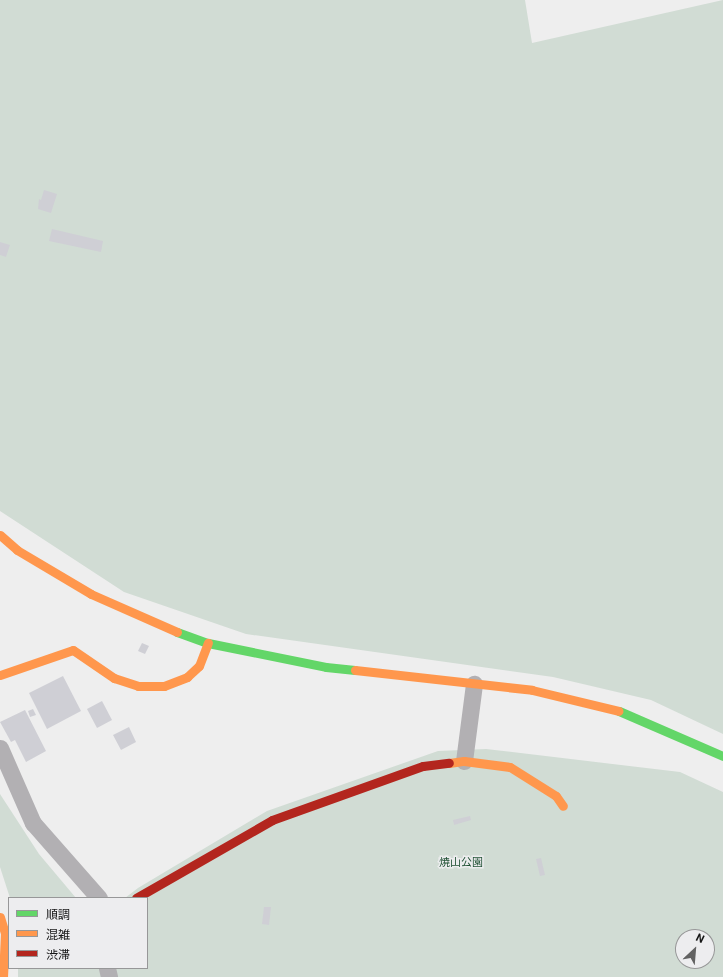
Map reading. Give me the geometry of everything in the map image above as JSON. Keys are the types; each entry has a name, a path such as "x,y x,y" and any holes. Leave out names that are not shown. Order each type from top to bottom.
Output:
{"street":[{"path":"0,535 17,550 91,594 163,628 208,643 326,667 532,690 628,713 723,756"},
{"path":"0,675 73,650 86,661 114,678 138,686 164,686 187,676 199,666 208,643"},
{"path":"464,760 474,684"},
{"path":"0,748 33,823 98,897"},
{"path":"138,897 272,820 292,811 423,766 464,760 510,767 556,796 563,806"},
{"path":"0,917 5,933 3,977"}],"green space":[{"path":"0,0 525,0 532,43 723,0 723,734 651,700 553,677 246,634 124,592 0,511"},
{"name":"焼山公園","path":"486,749 680,772 723,792 723,977 18,977 18,969 148,969 148,897 126,897 138,888 267,811 438,751"},
{"path":"0,794 39,854 75,897 10,897 0,867"}],"building":[{"path":"44,190 57,194 51,213 38,209 39,199 41,200"},
{"path":"52,229 103,241 101,252 49,241"},
{"path":"0,242 10,245 6,257 0,255"},
{"path":"142,643 149,646 145,654 138,651"},
{"path":"63,676 81,711 47,729 29,693"},
{"path":"102,701 112,720 97,728 87,709"},
{"path":"33,709 36,715 30,717 28,711"},
{"path":"25,710 46,751 26,762 15,740 11,742 0,722"},
{"path":"129,727 136,742 121,750 113,735"},
{"path":"470,816 471,820 454,825 453,820"},
{"path":"541,858 545,875 540,876 536,859"},
{"path":"264,907 271,907 269,925 262,924"}],"traffic: fast":[{"path":"177,632 208,643 326,667 355,670"},
{"path":"619,711 723,756"}],"traffic: slow":[{"path":"0,535 17,550 91,594 177,632"},
{"path":"0,675 73,650 114,678 138,686 164,686 187,677 199,666 208,643"},
{"path":"355,670 532,690 619,711"},
{"path":"449,763 464,761 510,767 556,796 563,806"},
{"path":"0,917 5,933 3,977"}],"traffic: jam":[{"path":"138,897 272,820 423,766 449,763"}]}
